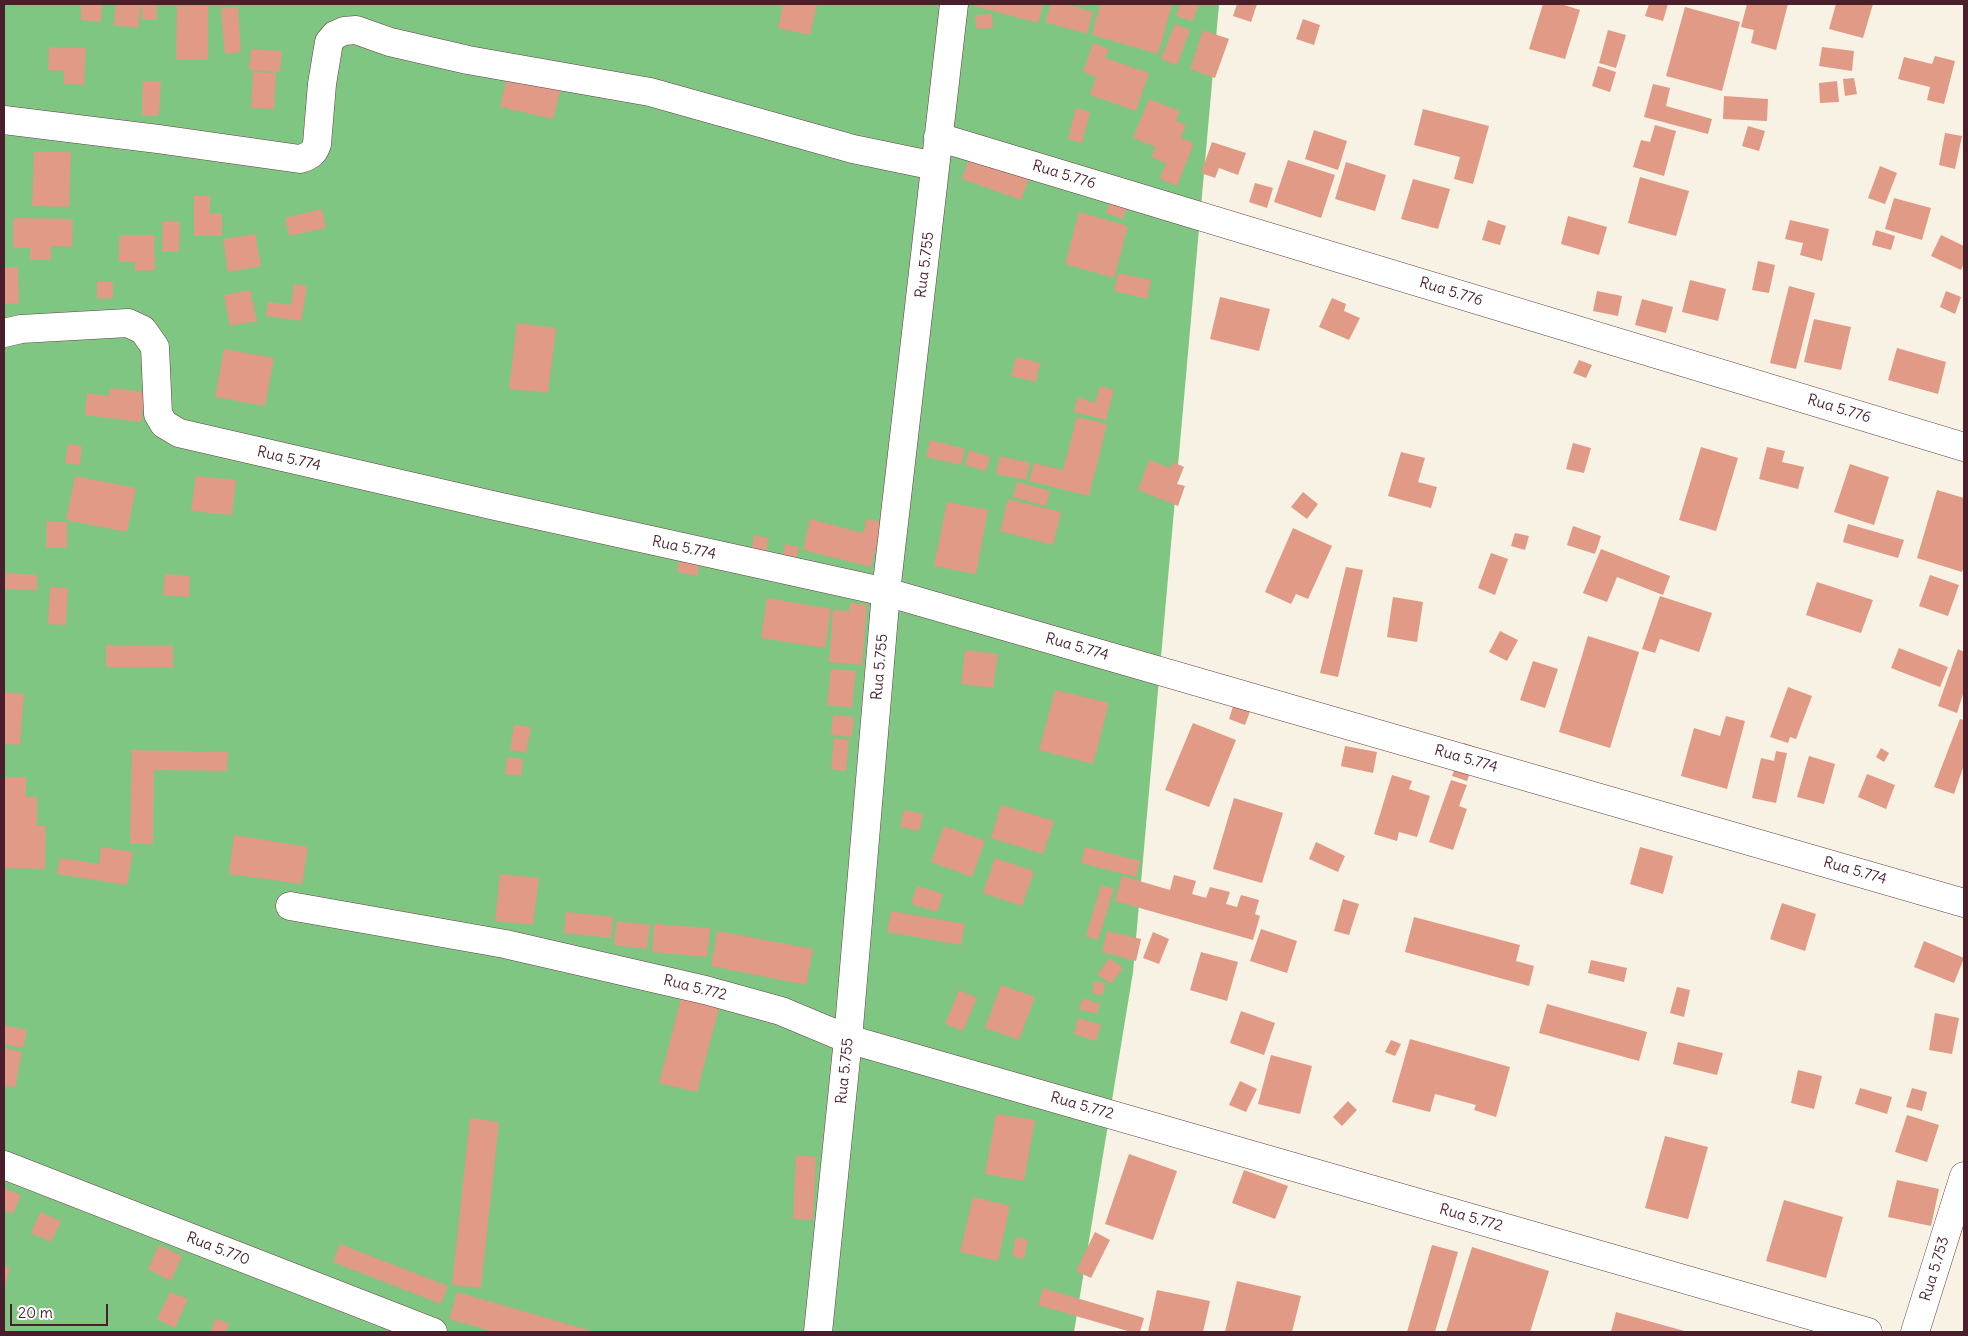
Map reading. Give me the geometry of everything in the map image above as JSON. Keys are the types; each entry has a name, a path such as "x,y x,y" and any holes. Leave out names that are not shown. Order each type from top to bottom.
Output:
{"street":[{"name":"Rua 5.755","path":"818,1332 848,1039 886,592 954,4"},
{"path":"4,120 158,139 300,160 311,155 316,150 318,144 322,84 329,42 336,35 356,30 390,42 468,60 650,92 853,149 935,166"},
{"name":"Rua 5.776","path":"938,137 1964,447"},
{"name":"Rua 5.774","path":"4,333 21,329 128,324 143,330 155,347 158,414 164,424 179,433 496,506 886,592 1964,902"},
{"name":"Rua 5.772","path":"290,906 505,944 705,990 781,1011 848,1039 1868,1332"},
{"name":"Rua 5.770","path":"4,1165 433,1332"},
{"name":"Rua 5.753","path":"1915,1332 1964,1176"}],"green space":[{"path":"4,4 1219,4 1133,972 1074,1332 4,1332"}],"building":[{"path":"81,4 102,4 101,22 81,20"},
{"path":"116,4 141,4 138,28 114,25"},
{"path":"142,4 157,4 157,20 142,20"},
{"path":"783,4 817,4 810,35 778,28"},
{"path":"975,4 1043,5 1038,23 974,6"},
{"path":"1051,4 1064,4 1093,12 1087,34 1045,22"},
{"path":"1100,4 1172,5 1158,54 1092,35"},
{"path":"1180,4 1199,4 1193,21 1176,16"},
{"path":"1237,4 1257,4 1251,22 1233,16"},
{"path":"1543,4 1561,4 1580,10 1565,59 1529,49"},
{"path":"1649,4 1668,4 1663,21 1645,16"},
{"path":"1747,4 1788,4 1776,50 1751,43 1754,30 1741,27"},
{"path":"1836,4 1873,4 1863,38 1829,29"},
{"path":"177,6 208,6 208,60 176,60"},
{"path":"238,7 241,52 225,54 221,8"},
{"path":"1685,7 1740,22 1722,91 1666,76"},
{"path":"992,14 993,28 976,29 975,15"},
{"path":"1303,19 1320,25 1314,45 1296,39"},
{"path":"1175,24 1190,30 1177,65 1161,59"},
{"path":"1203,30 1229,39 1215,78 1190,69"},
{"path":"1608,30 1626,35 1616,68 1599,63"},
{"path":"1093,43 1109,49 1105,58 1149,73 1136,111 1090,95 1096,77 1083,72"},
{"path":"49,47 86,48 84,85 64,84 64,71 48,70"},
{"path":"1822,47 1854,51 1852,71 1819,66"},
{"path":"251,49 282,51 280,72 249,70"},
{"path":"1935,56 1955,61 1944,104 1927,100 1930,87 1898,79 1904,57 1932,64"},
{"path":"1598,66 1616,72 1610,92 1592,86"},
{"path":"253,72 276,73 274,109 251,108"},
{"path":"508,72 562,84 553,119 500,107"},
{"path":"1854,78 1857,94 1845,96 1843,79"},
{"path":"143,81 161,81 159,116 142,116"},
{"path":"1837,81 1839,102 1820,103 1819,83"},
{"path":"1653,84 1670,88 1666,106 1712,119 1708,134 1644,117"},
{"path":"1724,96 1768,99 1767,121 1723,119"},
{"path":"1149,99 1180,111 1176,121 1186,125 1181,138 1194,143 1177,186 1160,179 1166,163 1151,157 1156,147 1133,138"},
{"path":"1076,108 1090,112 1082,143 1068,139"},
{"path":"1423,109 1489,126 1473,184 1454,179 1460,157 1414,145"},
{"path":"1655,125 1676,131 1664,176 1633,167 1641,140 1650,142"},
{"path":"1748,126 1765,131 1759,151 1742,146"},
{"path":"1314,130 1347,141 1338,170 1305,159"},
{"path":"1945,133 1962,136 1955,169 1939,165"},
{"path":"1212,142 1246,153 1238,175 1219,168 1215,178 1201,173"},
{"path":"34,151 71,152 69,207 32,206"},
{"path":"970,155 1030,176 1021,200 962,179"},
{"path":"1288,160 1335,175 1321,218 1274,202"},
{"path":"1346,162 1386,175 1375,211 1335,199"},
{"path":"1880,166 1897,173 1885,204 1868,198"},
{"path":"1640,177 1689,191 1676,236 1628,223"},
{"path":"1413,179 1450,189 1438,229 1401,219"},
{"path":"1255,183 1273,188 1267,208 1249,202"},
{"path":"194,196 210,196 210,213 222,213 222,236 194,236"},
{"path":"1894,198 1931,208 1922,240 1885,229"},
{"path":"1110,201 1127,208 1123,219 1106,213"},
{"path":"322,209 326,228 289,236 285,218"},
{"path":"1079,212 1128,226 1114,278 1065,264"},
{"path":"1568,216 1607,227 1599,255 1561,244"},
{"path":"13,218 73,219 72,247 51,246 51,260 30,260 30,248 13,248"},
{"path":"1488,220 1506,226 1500,245 1482,240"},
{"path":"1790,220 1829,229 1822,261 1800,255 1803,243 1785,239"},
{"path":"163,222 180,222 179,252 162,252"},
{"path":"1876,230 1895,236 1891,250 1872,245"},
{"path":"255,234 261,266 228,272 223,239"},
{"path":"119,235 154,235 155,270 135,271 135,262 119,262"},
{"path":"1941,235 1964,246 1964,263 1961,270 1931,256"},
{"path":"1758,261 1775,265 1769,293 1752,290"},
{"path":"4,267 18,267 19,303 4,304"},
{"path":"1118,273 1151,280 1147,299 1114,291"},
{"path":"1690,280 1726,289 1718,321 1682,312"},
{"path":"97,282 113,282 113,298 97,299"},
{"path":"294,284 307,286 301,321 266,316 268,302 291,305"},
{"path":"1789,286 1815,293 1796,369 1770,363"},
{"path":"250,290 257,321 230,326 224,295"},
{"path":"1597,291 1622,296 1618,316 1593,311"},
{"path":"1946,291 1961,297 1955,314 1940,307"},
{"path":"1220,297 1270,309 1259,351 1210,339"},
{"path":"1332,298 1346,304 1344,311 1360,318 1349,340 1319,327"},
{"path":"1642,299 1673,307 1666,333 1635,325"},
{"path":"1814,319 1851,327 1841,370 1804,362"},
{"path":"517,323 556,328 548,393 509,389"},
{"path":"1897,348 1946,362 1938,394 1888,380"},
{"path":"224,349 274,358 265,406 215,397"},
{"path":"1016,357 1040,363 1036,382 1011,376"},
{"path":"1579,360 1592,365 1586,378 1573,373"},
{"path":"1100,386 1114,390 1106,420 1074,412 1078,397 1095,403"},
{"path":"110,388 145,392 141,422 85,415 87,393 109,396"},
{"path":"1077,417 1107,424 1089,496 1029,481 1034,463 1063,470"},
{"path":"930,440 965,449 961,465 926,457"},
{"path":"1573,443 1591,448 1584,473 1566,469"},
{"path":"68,444 82,446 80,465 65,463"},
{"path":"1701,447 1738,458 1716,531 1679,520"},
{"path":"1767,447 1785,451 1782,462 1804,467 1798,489 1759,479"},
{"path":"969,450 990,457 986,471 965,465"},
{"path":"1401,452 1425,458 1418,482 1437,487 1431,508 1388,496"},
{"path":"1000,456 1030,463 1026,480 996,474"},
{"path":"1149,460 1170,468 1173,462 1184,467 1177,484 1185,486 1178,506 1138,490"},
{"path":"1850,464 1889,477 1874,525 1834,512"},
{"path":"75,476 136,488 127,532 66,520"},
{"path":"196,476 236,480 232,515 191,511"},
{"path":"1017,482 1050,491 1046,506 1013,497"},
{"path":"1937,490 1964,498 1964,566 1962,572 1917,558"},
{"path":"1303,492 1318,504 1307,519 1291,507"},
{"path":"1008,499 1061,512 1053,545 1000,531"},
{"path":"947,502 988,510 976,574 934,566"},
{"path":"810,519 863,533 867,519 882,522 871,567 803,550"},
{"path":"47,521 67,522 67,548 46,548"},
{"path":"1848,524 1904,540 1898,558 1843,542"},
{"path":"1573,526 1601,536 1595,554 1567,545"},
{"path":"1293,528 1332,546 1308,599 1296,594 1291,604 1265,592"},
{"path":"1515,533 1529,536 1525,550 1511,546"},
{"path":"754,535 768,538 766,554 751,552"},
{"path":"785,544 799,547 795,564 782,561"},
{"path":"1601,549 1670,576 1663,595 1617,577 1607,602 1583,593"},
{"path":"1491,553 1508,559 1495,595 1478,588"},
{"path":"680,558 700,562 697,576 677,572"},
{"path":"1346,567 1363,570 1338,677 1320,673"},
{"path":"6,573 37,575 37,590 5,589"},
{"path":"165,574 190,576 189,597 163,595"},
{"path":"1930,575 1959,585 1948,616 1919,606"},
{"path":"1817,582 1873,600 1861,633 1806,615"},
{"path":"50,587 68,588 66,625 48,624"},
{"path":"1660,596 1712,613 1699,652 1660,639 1655,653 1642,649"},
{"path":"1393,597 1423,602 1417,642 1387,637"},
{"path":"767,598 831,609 825,648 761,638"},
{"path":"850,603 867,605 862,665 829,662 833,610 849,611"},
{"path":"1500,631 1518,640 1507,661 1489,652"},
{"path":"1588,636 1639,652 1610,748 1559,732"},
{"path":"106,645 173,645 173,667 106,667"},
{"path":"1899,648 1948,667 1940,687 1891,668"},
{"path":"1958,649 1964,652 1964,691 1957,713 1938,706"},
{"path":"965,650 998,654 993,688 961,684"},
{"path":"1533,661 1558,669 1545,708 1520,700"},
{"path":"831,669 856,671 852,708 827,705"},
{"path":"1788,687 1812,696 1796,739 1790,737 1788,743 1770,737"},
{"path":"1055,690 1109,703 1093,764 1039,750"},
{"path":"4,692 24,694 20,745 4,744"},
{"path":"1235,700 1252,706 1245,725 1229,719"},
{"path":"833,715 854,717 852,737 831,735"},
{"path":"1726,716 1745,721 1727,789 1681,776 1694,728 1720,736"},
{"path":"1960,719 1964,720 1964,765 1954,794 1934,787"},
{"path":"1193,723 1236,740 1209,807 1165,790"},
{"path":"514,725 531,727 526,753 510,750"},
{"path":"834,738 849,740 846,771 831,769"},
{"path":"1464,743 1479,748 1467,781 1452,776"},
{"path":"1345,746 1377,752 1373,773 1341,766"},
{"path":"1881,748 1889,753 1884,762 1876,757"},
{"path":"132,750 228,752 227,771 154,770 153,844 130,844"},
{"path":"1776,751 1787,753 1776,803 1752,798 1761,758 1774,761"},
{"path":"1809,756 1835,764 1824,804 1797,797"},
{"path":"507,757 523,759 521,776 505,774"},
{"path":"1867,774 1895,785 1886,809 1858,797"},
{"path":"1392,775 1412,781 1409,789 1430,796 1417,837 1399,832 1397,841 1374,834"},
{"path":"4,777 26,777 26,797 37,797 37,826 46,826 45,869 4,868"},
{"path":"1451,780 1467,785 1459,806 1467,809 1453,850 1429,842"},
{"path":"1234,798 1283,813 1262,883 1213,869"},
{"path":"1001,805 1054,821 1043,854 991,838"},
{"path":"904,810 923,814 919,831 900,827"},
{"path":"944,826 985,841 972,877 931,862"},
{"path":"234,835 308,847 302,884 229,874"},
{"path":"1316,842 1345,856 1338,872 1309,859"},
{"path":"101,847 133,852 127,885 57,874 60,858 99,864"},
{"path":"1085,847 1140,861 1136,877 1081,863"},
{"path":"1640,847 1673,856 1663,894 1630,884"},
{"path":"995,858 1034,871 1022,906 983,893"},
{"path":"500,874 539,878 533,925 495,921"},
{"path":"1174,875 1196,881 1192,894 1206,898 1210,887 1230,892 1226,904 1237,907 1241,895 1259,900 1255,914 1260,916 1253,940 1115,901 1122,876 1170,890"},
{"path":"1101,885 1114,889 1098,940 1086,936"},
{"path":"917,886 943,894 937,912 911,904"},
{"path":"1343,899 1359,904 1349,935 1334,931"},
{"path":"1782,903 1816,914 1805,951 1770,939"},
{"path":"891,911 965,924 961,945 887,932"},
{"path":"566,912 613,917 611,938 564,933"},
{"path":"1414,917 1520,945 1516,961 1534,966 1529,986 1405,952"},
{"path":"617,921 650,925 647,949 614,945"},
{"path":"654,924 710,928 707,957 652,952"},
{"path":"1261,929 1297,941 1287,973 1250,961"},
{"path":"717,931 813,949 806,985 711,966"},
{"path":"1107,931 1141,939 1136,961 1102,952"},
{"path":"1153,932 1169,939 1159,964 1143,958"},
{"path":"1924,941 1964,958 1954,983 1914,967"},
{"path":"1201,952 1238,962 1227,1001 1190,990"},
{"path":"1110,958 1123,968 1111,984 1097,974"},
{"path":"1591,960 1627,968 1624,982 1588,973"},
{"path":"1094,981 1105,983 1103,995 1092,993"},
{"path":"1001,985 1035,997 1019,1040 985,1028"},
{"path":"1677,987 1690,990 1684,1017 1670,1013"},
{"path":"959,990 977,998 963,1031 945,1024"},
{"path":"682,995 720,1004 697,1092 659,1083"},
{"path":"1083,998 1100,1004 1097,1014 1079,1009"},
{"path":"1547,1004 1647,1032 1639,1061 1539,1033"},
{"path":"1241,1011 1275,1023 1264,1055 1230,1043"},
{"path":"1935,1013 1959,1018 1952,1054 1929,1050"},
{"path":"1078,1018 1101,1025 1096,1041 1074,1034"},
{"path":"4,1025 27,1030 23,1048 4,1044"},
{"path":"1410,1039 1510,1067 1496,1117 1474,1110 1476,1105 1435,1094 1430,1112 1392,1102"},
{"path":"1391,1040 1401,1044 1395,1056 1385,1052"},
{"path":"1678,1042 1723,1053 1717,1075 1673,1064"},
{"path":"4,1048 22,1052 15,1088 4,1085"},
{"path":"1271,1055 1312,1066 1300,1114 1258,1104"},
{"path":"1798,1070 1822,1076 1814,1109 1791,1103"},
{"path":"1240,1081 1257,1089 1246,1112 1229,1105"},
{"path":"1860,1088 1892,1097 1887,1114 1855,1104"},
{"path":"1912,1088 1927,1092 1922,1111 1906,1107"},
{"path":"1348,1101 1357,1110 1342,1126 1333,1117"},
{"path":"996,1114 1035,1120 1024,1181 985,1174"},
{"path":"1907,1115 1939,1125 1927,1162 1895,1152"},
{"path":"470,1118 499,1122 481,1288 452,1285"},
{"path":"1665,1136 1708,1147 1688,1219 1645,1208"},
{"path":"1129,1154 1177,1171 1153,1240 1105,1224"},
{"path":"796,1155 816,1157 813,1220 793,1219"},
{"path":"1244,1170 1288,1186 1275,1219 1232,1203"},
{"path":"1897,1180 1939,1189 1931,1226 1888,1217"},
{"path":"4,1188 21,1195 13,1214 4,1210"},
{"path":"973,1197 1010,1206 998,1261 960,1252"},
{"path":"1784,1200 1843,1217 1826,1278 1766,1261"},
{"path":"40,1212 61,1221 51,1242 31,1233"},
{"path":"1095,1232 1110,1240 1091,1278 1076,1271"},
{"path":"1016,1237 1028,1240 1024,1259 1012,1256"},
{"path":"340,1244 448,1286 441,1304 333,1262"},
{"path":"159,1245 182,1256 171,1281 148,1269"},
{"path":"1432,1245 1458,1252 1435,1332 1407,1332"},
{"path":"1472,1247 1549,1271 1530,1332 1446,1332"},
{"path":"4,1266 10,1267 4,1290"},
{"path":"1237,1281 1301,1296 1292,1332 1225,1332"},
{"path":"1043,1288 1144,1318 1140,1332 1131,1332 1038,1305"},
{"path":"1157,1290 1210,1301 1203,1332 1148,1332"},
{"path":"170,1292 188,1299 175,1328 157,1319"},
{"path":"457,1292 595,1332 495,1332 449,1319"},
{"path":"1616,1312 1688,1332 1611,1332"},
{"path":"215,1319 229,1323 226,1332 211,1332"}]}
